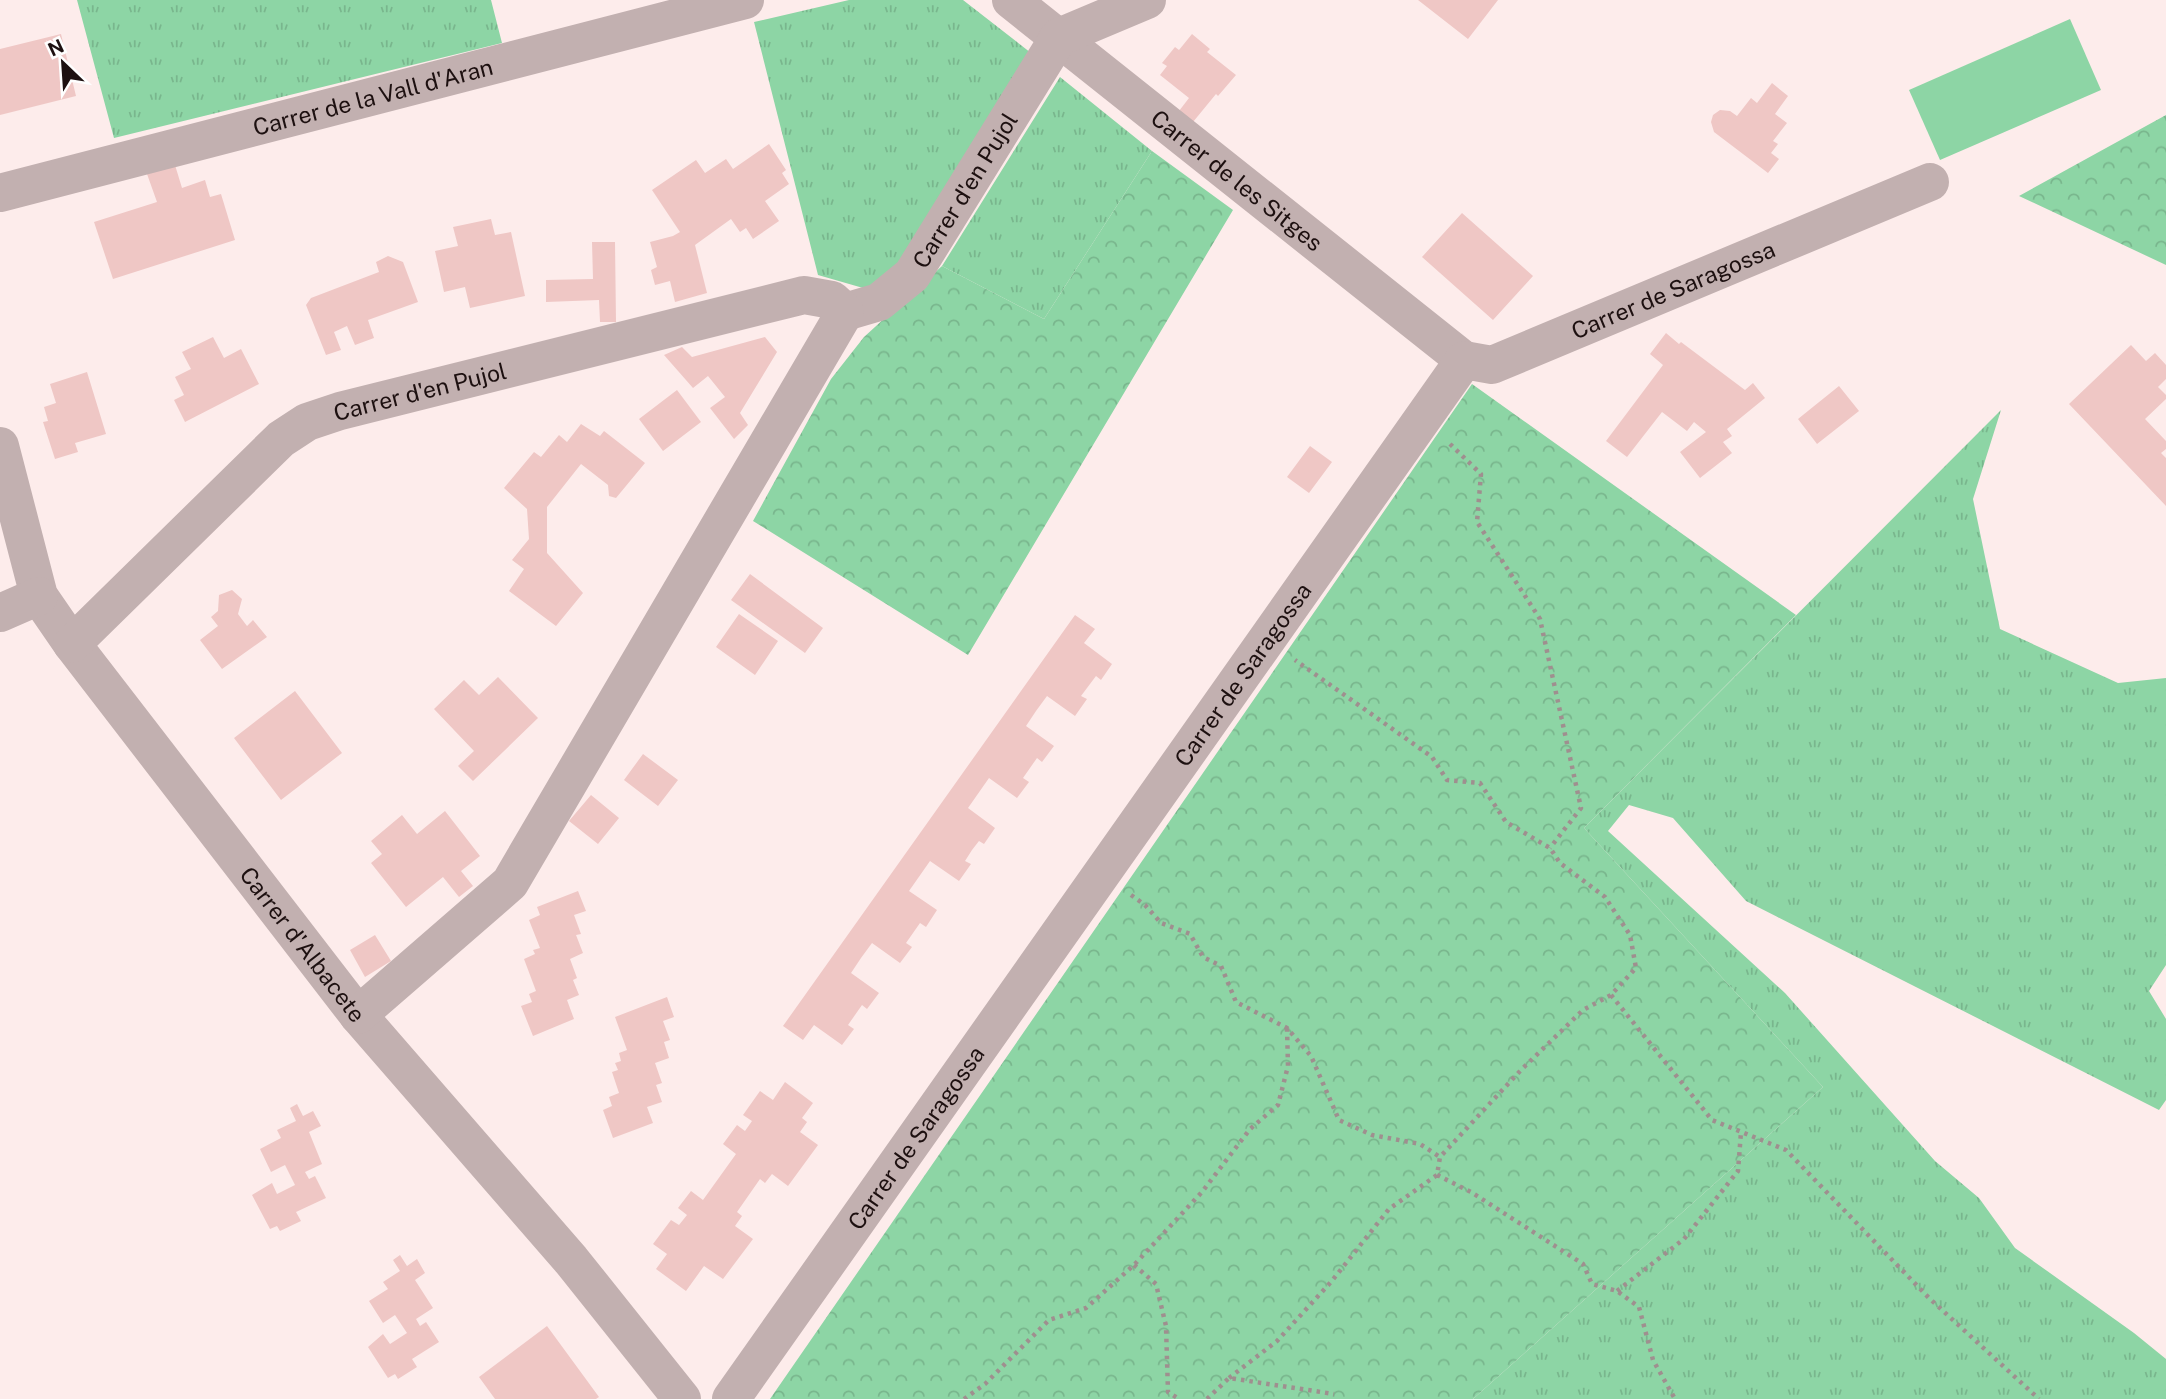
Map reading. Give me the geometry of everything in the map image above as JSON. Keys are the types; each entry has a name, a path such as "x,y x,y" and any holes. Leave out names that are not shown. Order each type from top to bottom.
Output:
{"street":[{"name":"Carrer de la Vall d'Aran","path":"0,193 745,0"},
{"name":"Carrer de les Sitges","path":"1011,0 1464,360"},
{"path":"1059,37 1147,0"},
{"name":"Carrer d'en Pujol","path":"72,644 281,439 307,422 340,411 804,295 832,300 845,312 879,302 912,275 1059,37"},
{"name":"Carrer de Saragossa","path":"731,1399 1464,360 1492,365 1930,182"},
{"path":"358,1015 510,883 845,312"},
{"name":"Carrer d'Albacete","path":"0,446 39,596 72,644 358,1015 571,1260 673,1396"},
{"path":"0,613 39,596"}],"path":[{"path":"1423,417 1481,474 1477,522 1540,619 1581,808 1550,848"},
{"path":"1207,1399 1228,1378 1277,1341 1331,1282 1389,1209 1437,1175 1440,1157 1521,1070 1583,1010 1611,995 1636,968 1630,935 1605,897 1560,863 1550,848 1506,822 1480,783 1447,780 1432,757 1266,639"},
{"path":"1102,874 1144,905 1161,923 1190,933 1203,957 1221,966 1236,1002 1287,1028 1311,1055 1339,1120 1372,1135 1420,1144 1440,1157"},
{"path":"1611,995 1712,1120 1786,1150 1930,1298 2039,1399"},
{"path":"964,1399 985,1384 1049,1320 1086,1308 1133,1265 1202,1192 1250,1129 1278,1105 1288,1066 1287,1028"},
{"path":"1617,1291 1684,1239 1700,1220 1738,1171 1741,1132"},
{"path":"1437,1175 1471,1192 1583,1264 1592,1284 1617,1291 1639,1307 1653,1360 1675,1399"},
{"path":"1133,1265 1156,1284 1166,1326 1169,1399"},
{"path":"1228,1378 1334,1394"},
{"path":"1168,1392 1179,1399"}],"green space":[{"path":"77,0 491,0 502,43 114,138"},
{"path":"849,0 963,0 1031,53 900,266 870,290 818,275 754,22"},
{"path":"2070,19 2101,90 1940,160 1909,90"},
{"path":"1060,77 1152,151 1044,319 942,266"},
{"path":"2166,115 2166,265 2019,196"},
{"path":"1152,151 1233,210 968,655 753,521 831,379 864,337 942,266 1044,319"},
{"path":"1472,384 1796,615 1584,828 1823,1087 1473,1399 770,1399"},
{"path":"2001,410 1973,499 2000,629 2118,683 2166,678 2166,965 2149,991 2166,1019 2166,1100 2159,1110 1746,901 1673,818 1629,805 1608,831 1785,993 1935,1161 1979,1198 2015,1248 2166,1359 2166,1399 1473,1399 1823,1087 1584,828"}],"building":[{"path":"1418,0 1498,0 1468,39"},
{"path":"61,34 76,96 0,115 0,49"},
{"path":"1192,34 1210,49 1207,52 1236,75 1193,122 1179,111 1189,98 1160,75 1167,66 1162,63 1175,47 1179,50"},
{"path":"1772,83 1788,96 1775,114 1787,123 1773,141 1778,144 1771,153 1779,159 1768,173 1714,132 1711,122 1713,115 1720,110 1730,111 1737,116 1751,98 1757,103"},
{"path":"769,144 786,170 782,173 789,184 765,201 779,221 753,239 746,228 740,232 731,219 695,245 707,293 675,302 670,281 655,285 651,270 657,267 650,242 680,232 652,190 696,160 705,173 726,159 733,169"},
{"path":"175,165 182,188 205,180 210,197 221,194 235,240 113,279 94,222 157,202 147,174"},
{"path":"1462,213 1533,276 1493,320 1422,257"},
{"path":"491,219 495,235 511,232 525,296 470,308 465,287 444,292 435,251 458,246 453,227"},
{"path":"592,242 615,242 616,322 600,322 599,300 546,302 546,280 593,279"},
{"path":"388,256 403,262 418,302 368,320 374,338 355,345 347,326 334,332 341,350 326,355 306,305 311,298 379,272 376,262"},
{"path":"1666,333 1745,390 1753,383 1765,398 1727,429 1732,436 1723,442 1732,453 1700,478 1680,452 1706,432 1694,422 1687,431 1662,412 1627,457 1606,441 1663,365 1650,354"},
{"path":"213,337 224,358 241,349 259,384 185,422 174,400 184,395 175,377 191,369 182,352"},
{"path":"765,337 777,352 740,413 748,425 734,439 710,408 725,397 708,376 693,388 664,355 682,347 692,357"},
{"path":"2131,345 2146,361 2155,353 2166,365 2166,379 2158,387 2166,395 2166,399 2145,419 2166,441 2166,449 2161,453 2166,458 2166,506 2069,404"},
{"path":"87,372 106,434 75,443 78,452 55,459 43,422 48,421 44,407 56,403 50,384"},
{"path":"1839,386 1859,411 1817,444 1798,419"},
{"path":"677,390 701,422 663,451 639,419"},
{"path":"581,424 600,436 604,431 645,463 616,498 609,496 608,485 581,464 547,507 547,553 583,593 556,626 509,591 524,569 512,560 529,539 527,509 504,488 534,452 541,457 559,435 567,442"},
{"path":"1310,446 1332,462 1309,493 1287,477"},
{"path":"750,574 823,628 805,653 731,600"},
{"path":"232,590 242,599 238,614 247,626 253,620 267,637 222,669 200,640 218,626 211,617 218,611 219,595"},
{"path":"739,614 778,641 755,675 716,647"},
{"path":"1075,615 1095,629 1084,643 1112,664 1101,680 1096,676 1081,696 1087,699 1075,716 1047,696 1036,711 1026,726 1054,746 1042,762 1037,758 1023,778 1029,782 1017,798 989,778 968,808 995,828 984,844 979,841 972,850 965,861 971,864 959,881 930,861 909,891 937,910 926,927 920,923 906,943 912,947 900,963 872,943 861,958 851,973 879,993 867,1009 862,1005 848,1025 854,1029 842,1045 814,1025 803,1040 783,1026"},
{"path":"498,677 538,718 473,781 458,766 474,751 434,709 464,680 479,695"},
{"path":"295,691 342,753 281,800 234,738"},
{"path":"643,754 678,780 658,806 624,780"},
{"path":"591,795 619,818 598,844 569,821"},
{"path":"445,811 480,856 461,871 473,886 459,897 443,877 406,907 371,863 382,854 371,841 402,815 417,834"},
{"path":"578,891 586,911 574,915 581,934 576,935 583,953 570,959 577,978 573,980 579,995 567,1000 574,1019 533,1036 521,1006 532,1002 529,994 536,991 524,959 535,954 533,950 540,948 529,920 540,915 537,907"},
{"path":"375,935 391,961 365,977 350,950"},
{"path":"667,997 674,1017 663,1021 670,1040 664,1042 669,1058 655,1063 662,1083 656,1085 662,1102 647,1107 653,1123 613,1138 603,1110 612,1106 609,1097 619,1093 612,1072 618,1070 615,1063 621,1061 619,1053 627,1050 615,1017"},
{"path":"785,1082 813,1103 802,1118 807,1122 800,1132 818,1145 788,1186 772,1174 765,1183 760,1179 737,1212 742,1216 735,1226 753,1239 723,1279 704,1266 686,1291 656,1269 667,1254 653,1244 671,1220 679,1225 687,1215 678,1208 691,1191 703,1200 736,1154 723,1144 737,1125 745,1131 752,1121 743,1115 760,1091 773,1100"},
{"path":"297,1104 303,1116 313,1111 321,1126 309,1132 322,1164 305,1172 309,1179 315,1176 326,1198 296,1212 301,1221 280,1231 277,1226 270,1229 252,1195 272,1183 277,1194 295,1185 285,1165 271,1172 260,1149 281,1138 277,1130 296,1121 290,1108"},
{"path":"400,1255 407,1266 417,1259 425,1273 415,1280 433,1308 416,1319 420,1326 426,1322 439,1342 412,1359 417,1367 398,1379 395,1374 388,1378 368,1347 383,1334 390,1344 407,1333 395,1315 383,1323 369,1301 388,1289 383,1282 400,1271 393,1260"},
{"path":"547,1326 599,1397 495,1399 479,1377"}]}
